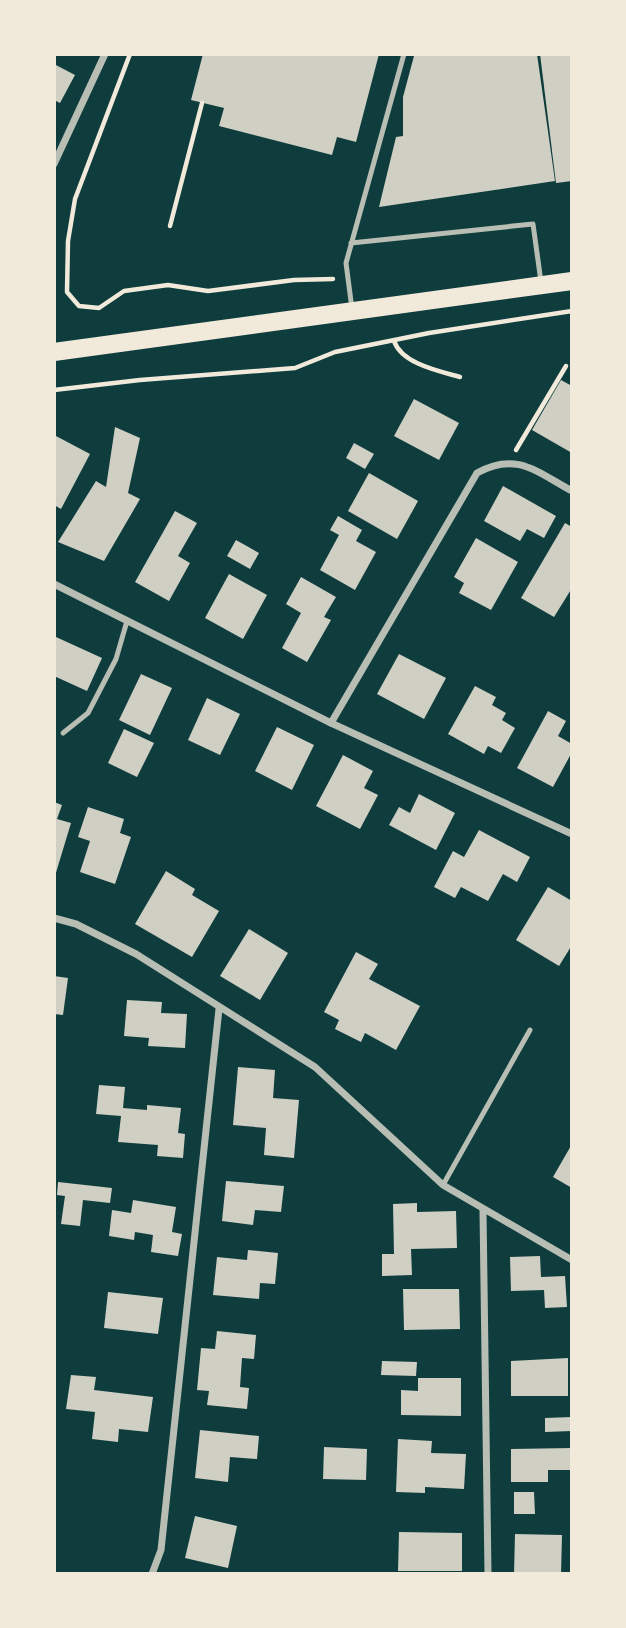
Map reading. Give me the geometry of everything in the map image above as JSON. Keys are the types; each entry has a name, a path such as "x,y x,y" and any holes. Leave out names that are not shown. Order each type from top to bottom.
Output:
{"main road":[{"path":"54,352 572,281"}],"street":[{"path":"54,164 105,54"},
{"path":"331,723 477,472 495,463 522,463 572,491"},
{"path":"54,584 331,723 572,834"},
{"path":"54,918 76,924 136,954 219,1009 315,1067 443,1185 483,1211 572,1260"},
{"path":"152,1574 161,1550 219,1009"},
{"path":"483,1211 488,1574"}],"lane":[{"path":"353,312 346,262 404,54"},
{"path":"351,243 533,224 541,285"},
{"path":"63,733 88,713 116,659 127,621"},
{"path":"443,1185 530,1030"}],"path":[{"path":"130,54 75,199 68,241 67,292 79,306 99,308 124,290 168,285 208,291 294,280 348,279"},
{"path":"170,226 202,103"},
{"path":"54,390 140,380 295,368 335,352 572,311"},
{"path":"394,341 397,349 427,368 460,377"},
{"path":"509,463 566,366"}],"building":[{"path":"203,54 379,54 356,142 337,137 332,155 219,126 224,108 191,100"},
{"path":"537,54 555,181 379,207 396,137 403,136 403,97 414,56"},
{"path":"540,54 572,54 572,181 556,183"},
{"path":"54,64 75,75 60,103 54,100"},
{"path":"561,380 572,386 572,453 532,430"},
{"path":"414,399 459,423 439,460 394,436"},
{"path":"115,427 140,438 128,493 140,499 104,561 58,542 96,481 106,487"},
{"path":"56,436 90,454 61,509 54,505"},
{"path":"354,443 374,454 365,469 346,458"},
{"path":"369,473 418,501 397,539 348,511"},
{"path":"503,486 556,516 544,538 527,529 520,541 484,521"},
{"path":"175,511 197,523 178,556 190,563 169,601 135,582"},
{"path":"338,516 362,530 356,541 376,552 355,590 320,570 339,535 330,530"},
{"path":"565,523 572,527 572,588 554,617 521,598"},
{"path":"476,538 518,562 491,610 459,593 464,583 454,577"},
{"path":"236,540 259,553 250,569 227,556"},
{"path":"229,574 267,595 243,639 205,618"},
{"path":"301,577 336,597 324,617 331,620 307,662 282,648 301,613 286,604"},
{"path":"56,637 102,658 87,691 54,676"},
{"path":"399,654 446,678 424,719 377,694"},
{"path":"141,674 172,688 150,735 119,720"},
{"path":"475,686 496,697 492,705 506,713 502,720 515,728 501,753 488,746 484,754 448,734"},
{"path":"207,698 240,714 220,755 188,740"},
{"path":"548,711 566,721 558,736 572,744 572,752 553,787 517,768"},
{"path":"277,727 314,745 292,790 255,771"},
{"path":"124,729 154,743 137,777 108,763"},
{"path":"343,755 373,771 364,788 378,795 360,829 316,806"},
{"path":"419,794 455,813 436,850 389,825 399,807 410,813"},
{"path":"54,802 62,805 57,819 71,823 55,876"},
{"path":"88,807 124,819 120,833 131,837 115,884 80,872 90,841 78,837"},
{"path":"479,830 530,857 517,882 503,874 488,901 461,887 455,898 434,887 453,851 464,857"},
{"path":"166,871 195,889 192,895 219,911 192,957 135,924"},
{"path":"548,887 572,901 572,945 559,966 516,940"},
{"path":"249,929 288,953 260,1000 220,976"},
{"path":"356,952 378,964 369,979 420,1006 396,1050 365,1033 361,1042 335,1029 339,1020 324,1012"},
{"path":"54,976 68,978 63,1015 54,1014"},
{"path":"127,1000 162,1002 161,1013 187,1014 185,1048 148,1046 149,1038 124,1036"},
{"path":"238,1067 275,1070 273,1098 299,1100 294,1158 264,1155 266,1128 233,1125"},
{"path":"99,1085 125,1087 123,1108 147,1110 147,1105 181,1108 178,1133 185,1134 183,1158 157,1156 158,1145 118,1142 121,1116 96,1114"},
{"path":"572,1144 572,1188 553,1177"},
{"path":"226,1181 284,1186 281,1212 255,1210 253,1225 222,1221"},
{"path":"58,1182 112,1188 110,1203 83,1200 80,1226 61,1224 65,1196 57,1195"},
{"path":"133,1200 176,1207 172,1232 182,1234 178,1256 151,1252 153,1235 135,1232 134,1240 109,1236 112,1210 131,1213"},
{"path":"417,1203 417,1212 456,1211 457,1248 411,1249 412,1275 382,1276 382,1254 394,1254 393,1204"},
{"path":"248,1250 278,1253 275,1284 260,1283 259,1299 213,1295 217,1257 247,1260"},
{"path":"540,1256 541,1277 565,1276 567,1307 545,1308 544,1290 511,1291 510,1257"},
{"path":"403,1289 459,1289 460,1329 404,1330"},
{"path":"108,1292 163,1298 158,1334 104,1328"},
{"path":"217,1331 256,1335 254,1359 242,1358 240,1387 249,1388 247,1409 207,1405 209,1391 197,1390 201,1348 215,1349"},
{"path":"568,1358 568,1396 511,1396 511,1361"},
{"path":"382,1361 417,1362 416,1376 381,1375"},
{"path":"71,1375 96,1377 94,1390 153,1397 148,1432 119,1429 118,1442 92,1439 95,1412 66,1409"},
{"path":"418,1378 461,1378 461,1416 401,1415 401,1390 418,1391"},
{"path":"572,1417 572,1431 545,1432 545,1418"},
{"path":"200,1430 259,1436 257,1459 230,1457 228,1482 195,1478"},
{"path":"398,1439 432,1441 431,1453 466,1454 464,1489 425,1487 425,1493 396,1492"},
{"path":"324,1447 367,1449 366,1480 323,1479"},
{"path":"572,1448 572,1470 548,1470 548,1482 511,1482 511,1449"},
{"path":"514,1492 534,1492 535,1514 514,1514"},
{"path":"195,1516 237,1526 228,1568 185,1558"},
{"path":"399,1532 462,1533 462,1571 398,1571"},
{"path":"515,1534 562,1535 561,1574 514,1574"}]}
